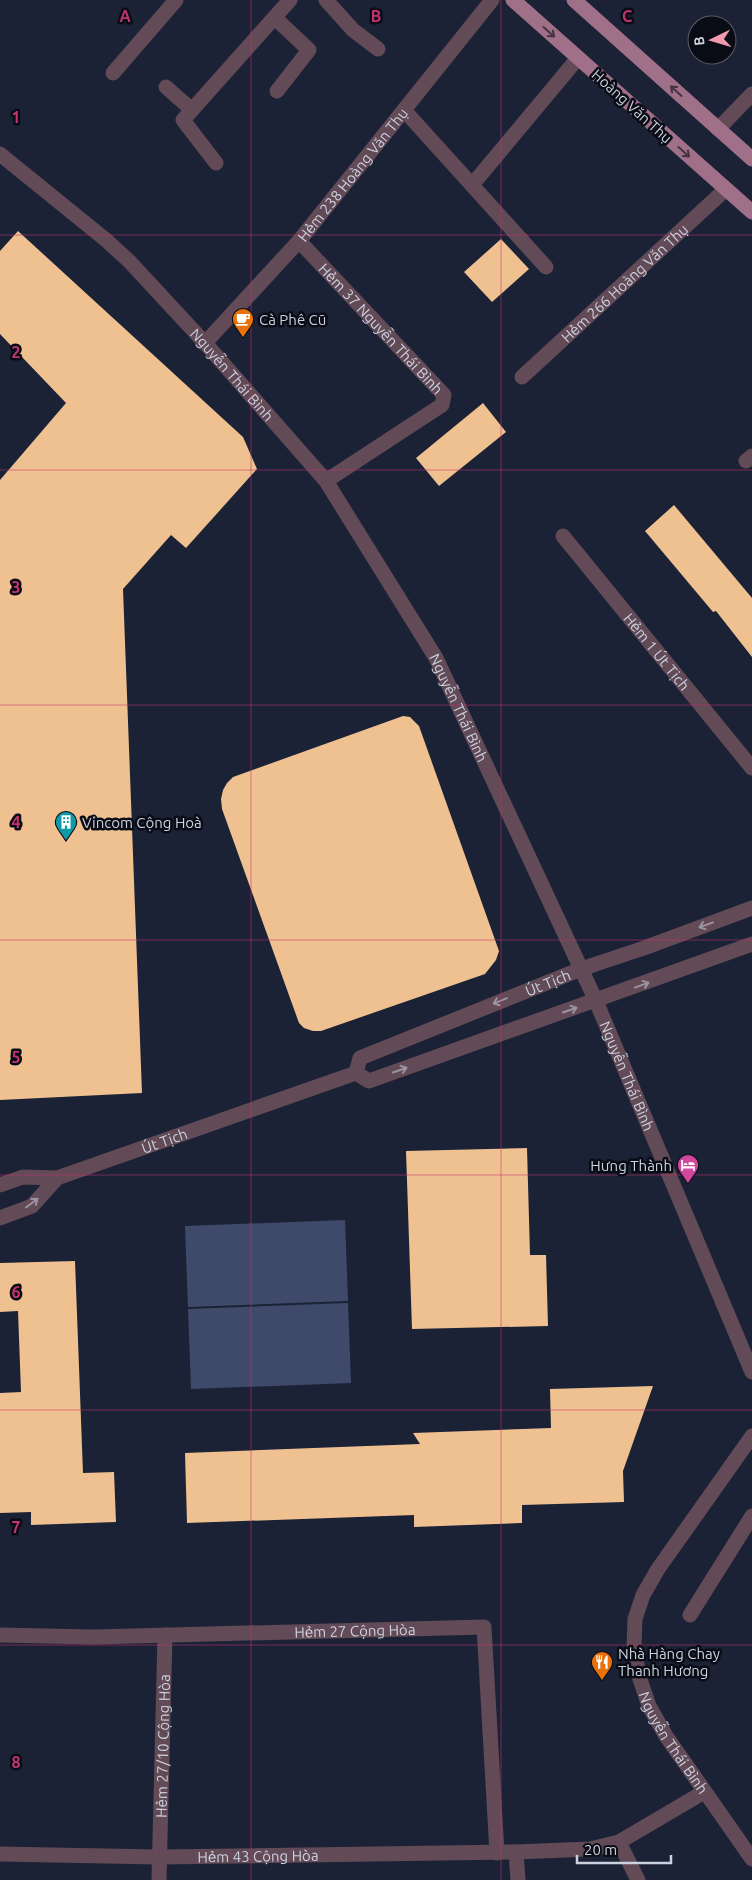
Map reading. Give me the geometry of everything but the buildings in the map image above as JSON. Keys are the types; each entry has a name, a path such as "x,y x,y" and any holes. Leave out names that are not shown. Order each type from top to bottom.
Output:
{"main road":[{"name":"Hoàng Văn Thụ","path":"513,0 752,212"},
{"path":"574,0 752,159"}],"street":[{"path":"113,73 176,0"},
{"path":"216,163 183,120 290,0"},
{"path":"326,0 353,30 378,49"},
{"name":"Hẻm 238 Hoàng Văn Thụ","path":"205,343 298,241 492,0"},
{"path":"275,18 308,50 277,90"},
{"path":"472,185 578,58"},
{"path":"166,87 192,110"},
{"path":"718,128 752,94"},
{"path":"404,110 546,267"},
{"name":"Nguyễn Thái Bình","path":"0,154 129,261 205,343 326,481 436,658 596,1001 752,1372"},
{"name":"Hẻm 266 Hoàng Văn Thụ","path":"522,377 726,189"},
{"name":"Hẻm 37 Nguyễn Thái Bình","path":"298,241 444,394 442,405 326,481"},
{"name":"Hẻm 1 Út Tịch","path":"563,536 752,768"},
{"name":"Út Tịch","path":"0,1185 23,1177 57,1178 356,1072 360,1058 581,968 644,948 752,908"},
{"path":"356,1072 369,1081 752,944"},
{"name":"Út Tịch","path":"0,1218 32,1206 57,1178"},
{"name":"Nguyễn Thái Bình","path":"752,1436 658,1569 644,1595 635,1619 634,1647 639,1676 649,1706 666,1736 752,1859"},
{"path":"690,1615 752,1516"},
{"name":"Hẻm 27 Cộng Hòa","path":"0,1635 94,1638 484,1627 496,1853"},
{"name":"Hẻm 27/10 Cộng Hòa","path":"159,1880 165,1635"},
{"name":"Hẻm 43 Cộng Hòa","path":"0,1854 159,1857 496,1853 590,1849 618,1842 704,1792"},
{"path":"618,1842 638,1880"},
{"path":"516,1852 518,1880"}],"shaded area":[{"path":"345,1220 348,1301 188,1307 185,1226"},
{"path":"348,1303 351,1383 191,1389 188,1309"}],"place":[{"name":"Cà Phê Cũ","path":"243,338"},
{"name":"Vincom Cộng Hoà","path":"66,841"},
{"name":"Hưng Thành","path":"688,1184"},
{"name":"Nhà Hàng Chay Thanh Hương","path":"602,1681"}]}
